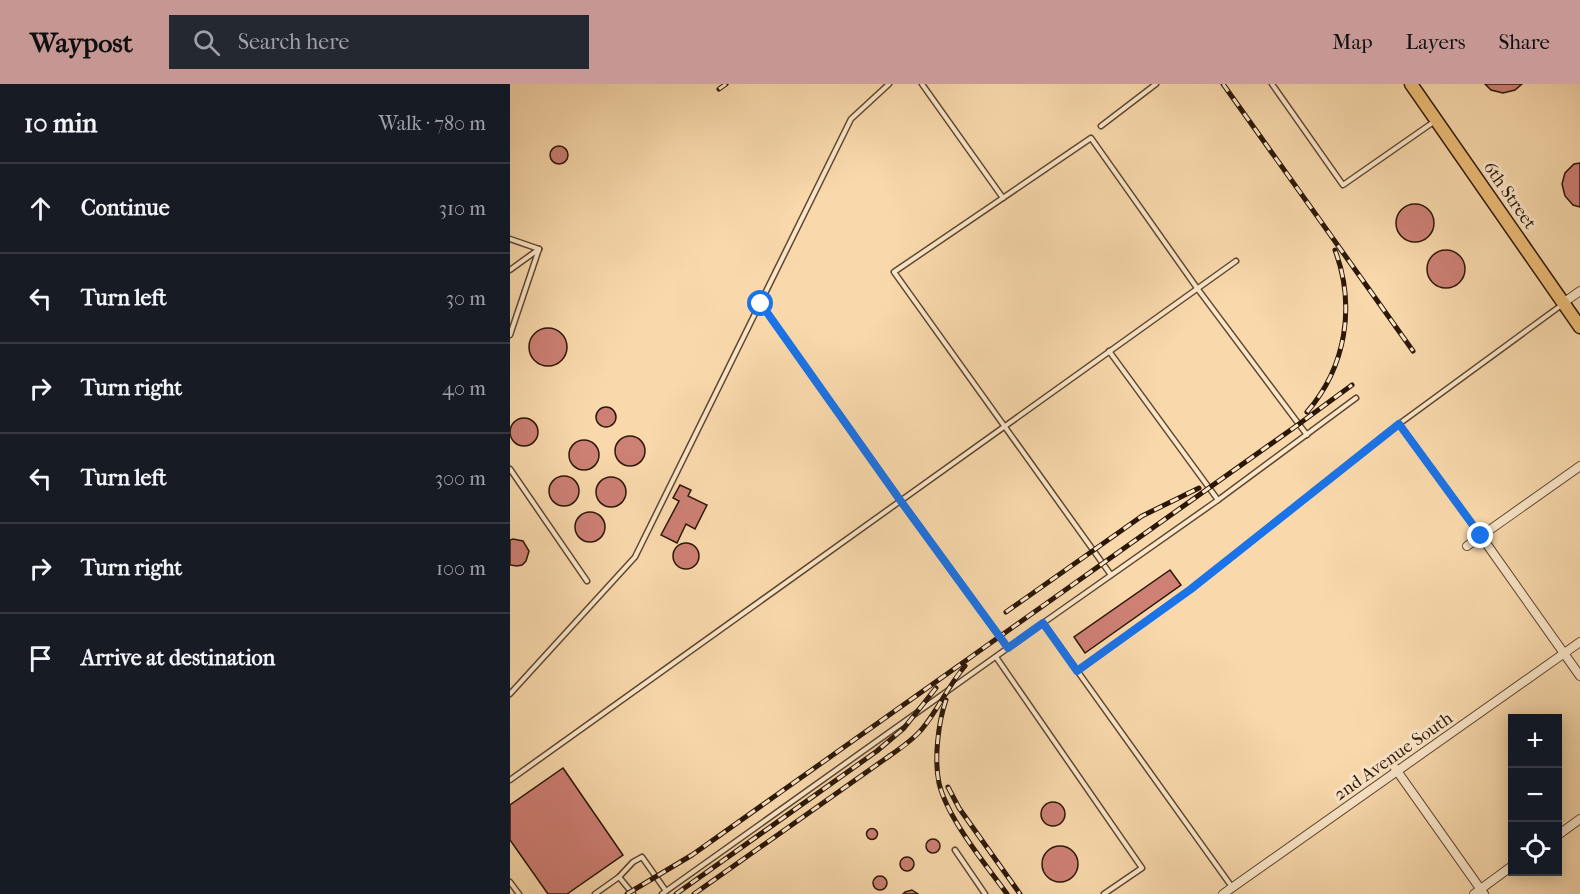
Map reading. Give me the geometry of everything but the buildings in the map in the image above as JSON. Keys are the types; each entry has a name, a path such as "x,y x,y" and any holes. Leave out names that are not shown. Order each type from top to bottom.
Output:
{"main road":[{"name":"6th Street","path":"1411,84 1580,327"}],"street":[{"path":"1563,303 1580,291"},
{"path":"1467,546 1580,466"},
{"path":"1481,536 1580,676"},
{"name":"2nd Avenue South","path":"1223,894 1235,891 1397,771 1580,642"},
{"path":"1390,762 1479,892 1508,869"},
{"path":"1562,832 1580,819"}],"lane":[{"path":"510,694 636,557 851,119 889,84"},
{"path":"922,84 1003,198"},
{"path":"1101,126 1156,84"},
{"path":"1272,84 1343,185 1436,120"},
{"path":"1111,575 894,272 1091,138 1197,288 1307,435"},
{"path":"510,239 539,249"},
{"path":"510,270 539,249"},
{"path":"510,335 539,249"},
{"path":"510,780 1236,261"},
{"path":"1077,671 1191,589 1399,424 1563,303"},
{"path":"761,304 1008,648"},
{"path":"1109,351 1218,500"},
{"path":"595,894 642,857 664,892 1218,500 1356,398"},
{"path":"1399,424 1481,536"},
{"path":"510,469 587,581"},
{"path":"1043,623 1235,891"},
{"path":"996,657 1142,868 1104,894"},
{"path":"955,850 986,894"},
{"path":"619,877 633,894"},
{"path":"510,882 519,894"}],"railway":[{"path":"719,89 726,84"},
{"path":"1223,84 1413,351"},
{"path":"1307,412 1331,376 1344,335 1345,293 1335,250"},
{"path":"627,894 692,855 1352,385"},
{"path":"1006,612 1142,516 1199,488"},
{"path":"694,894 900,749 928,722 965,666"},
{"path":"676,894 877,751 904,728 936,688"},
{"path":"946,700 941,719 937,764 943,797 958,826 1007,894"},
{"path":"948,787 959,808 1020,894"}],"route":[{"path":"761,304 1008,648 1043,623 1077,671 1191,589 1399,424 1481,536"}]}
